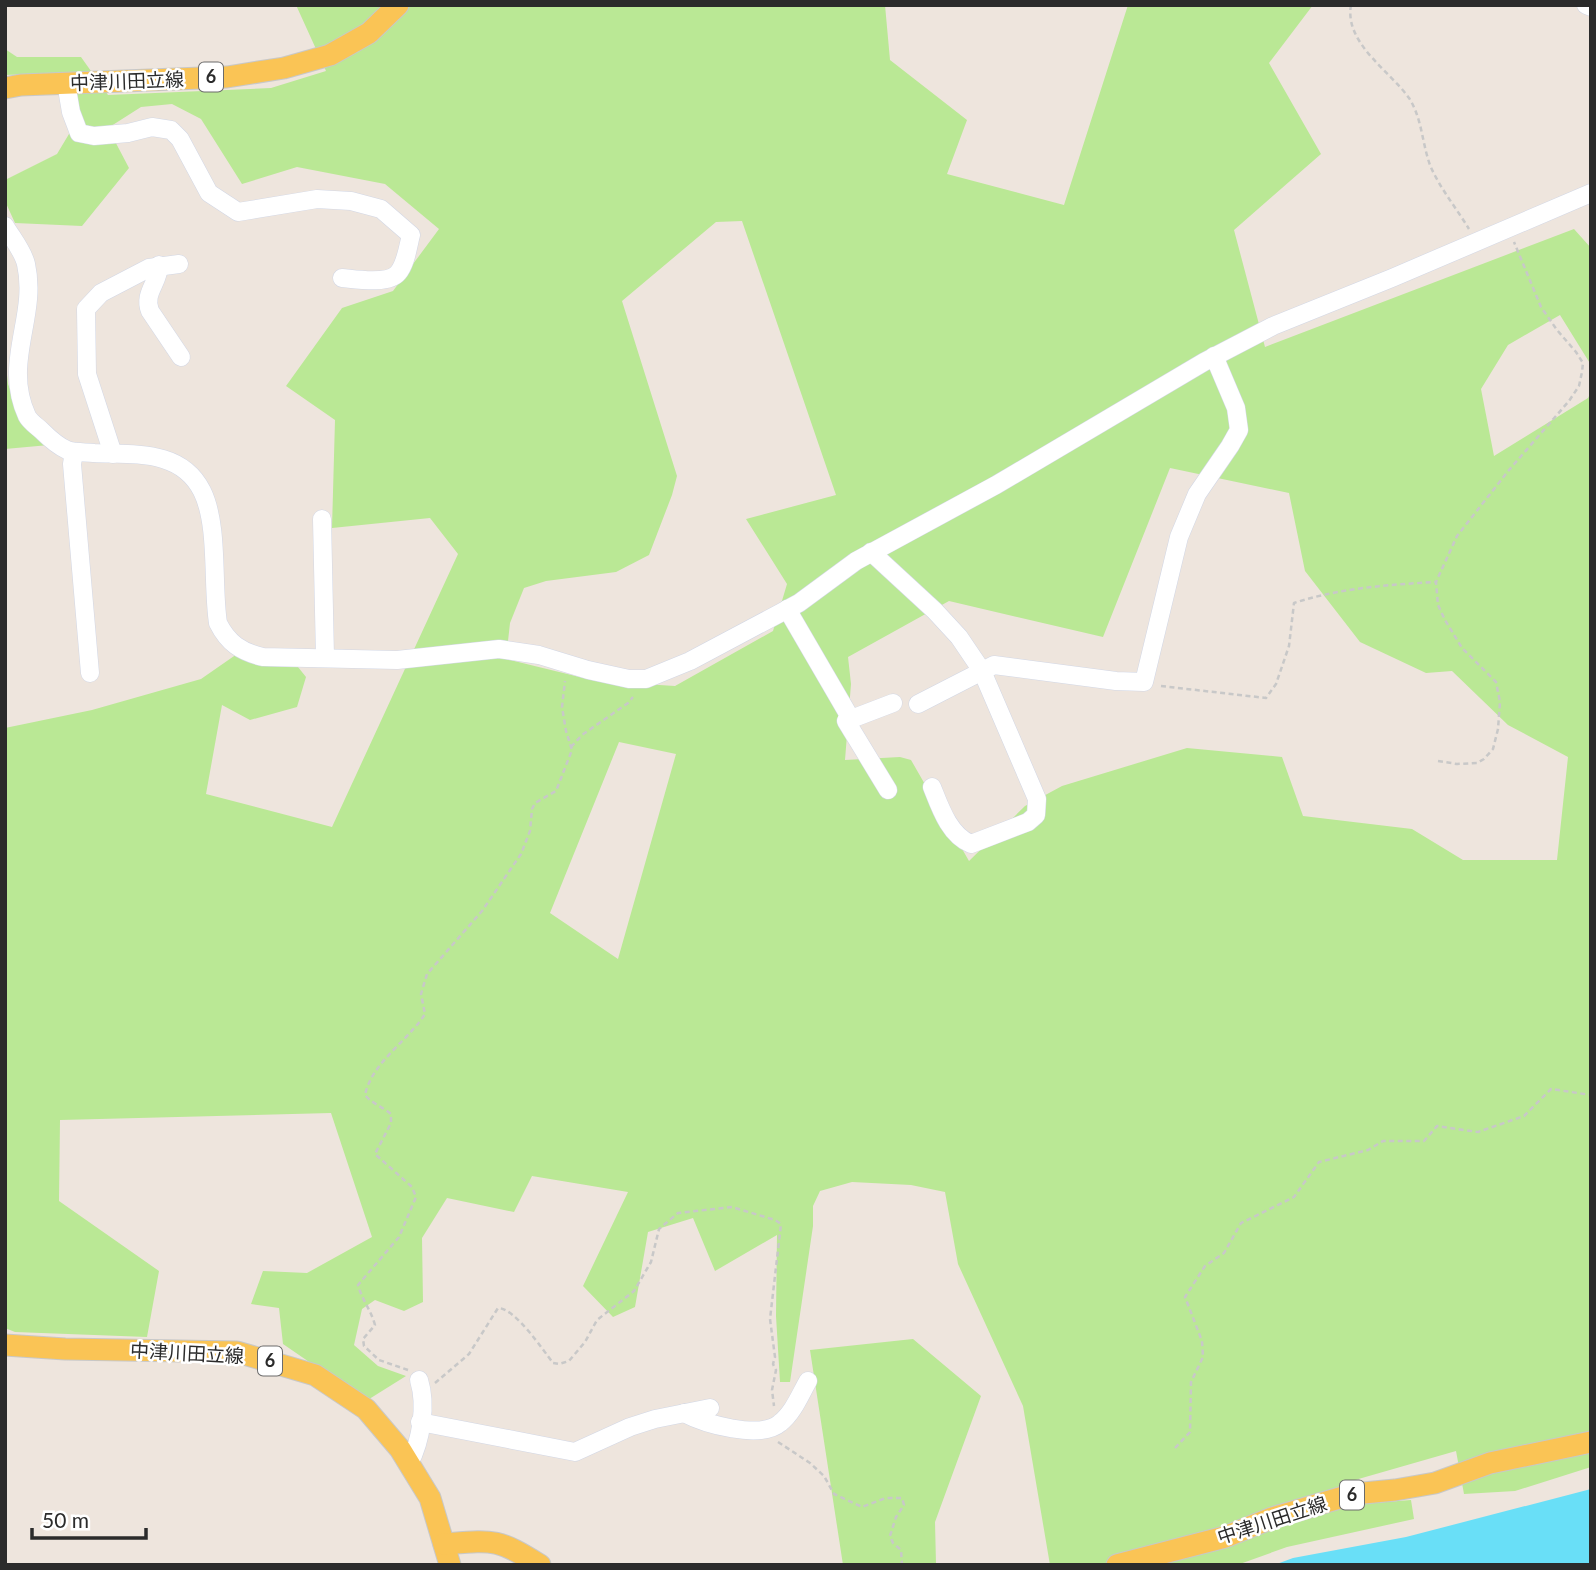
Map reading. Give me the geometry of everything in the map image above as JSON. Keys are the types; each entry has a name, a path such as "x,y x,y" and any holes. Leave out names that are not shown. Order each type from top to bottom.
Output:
{"main road":[{"name":"中津川田立線","path":"5,88 21,85 227,77 284,68 330,55 369,33 398,5"},
{"name":"中津川田立線","path":"5,1345 65,1349 237,1352 315,1375 366,1409 400,1449 430,1498 447,1555 494,1541 510,1546 540,1565"},
{"name":"中津川田立線","path":"1117,1565 1225,1537 1272,1518 1353,1494 1435,1483 1490,1463 1591,1442"}],"street":[{"path":"66,83 71,112 79,133 94,136 152,127 171,130 180,139 209,193 238,212 317,199 351,201 381,209 411,235 398,273 390,278 373,281 342,278"},
{"path":"5,226 26,261 30,296 17,359 18,387 28,418 52,441 69,451 152,455 184,467 195,480 209,510 218,623 235,646 263,657 397,660 499,649 539,655 570,665 634,679 646,679 690,661 787,609 871,552 996,485 1214,356 1273,326 1591,193"},
{"path":"113,454 86,374 86,309 101,293 149,268 179,264"},
{"path":"159,265 159,274 148,295 147,303 181,357"},
{"path":"918,704 994,666 1144,682 1179,537 1197,494 1239,430 1236,408 1214,356"},
{"path":"74,452 72,464 90,673"},
{"path":"322,519 325,657"},
{"path":"871,552 935,611 959,637 982,670 1037,799 1036,815 1028,822 971,844 954,832 932,787"},
{"path":"787,609 851,719"},
{"path":"888,790 846,722 893,703"},
{"path":"684,1413 701,1422 729,1428 764,1430 778,1425 789,1414 808,1381"},
{"path":"409,1464 417,1447 420,1385"},
{"path":"420,1422 575,1452 630,1427 710,1408"}],"path":[{"path":"1350,5 1352,26 1362,44 1410,99 1420,123 1432,169 1477,241"},
{"path":"1438,761 1477,763 1484,759 1493,749 1500,702 1496,682 1462,648 1445,620 1438,605 1436,582 1457,536 1509,470 1569,401 1582,372 1583,363 1541,307 1508,228"},
{"path":"1144,682 1240,697 1266,698 1276,684 1289,646 1294,603 1357,587 1436,582"},
{"path":"570,665 562,688 562,706 571,747"},
{"path":"634,679 633,697 628,704 582,735 571,747 556,791 535,803 532,809 530,831 521,854 482,911 427,974 421,994 425,1014 386,1057 366,1088 365,1095 369,1101 380,1105 391,1114 391,1124 374,1154 412,1187 416,1197 399,1237 358,1285 375,1325 363,1339 364,1346 379,1360 407,1369 420,1385 440,1380 469,1354 498,1308 503,1307 510,1311 553,1363 569,1361 585,1342 597,1320 634,1291 651,1262 659,1229 678,1213 732,1207 775,1220 781,1224 770,1319 775,1357 772,1390 775,1403 764,1430 767,1436 824,1475 834,1493 862,1507 886,1498 902,1497 904,1505 896,1517 890,1536 901,1550 902,1565"},
{"path":"1175,1448 1190,1432 1191,1382 1203,1357 1202,1341 1185,1297 1205,1266 1224,1253 1241,1223 1294,1197 1319,1163 1368,1150 1383,1141 1424,1141 1437,1126 1478,1132 1524,1116 1551,1090 1591,1095"}],"green space":[{"path":"296,5 885,5 890,60 967,120 947,174 1064,205 1128,5 1313,5 1269,63 1321,154 1234,230 1265,347 1574,229 1591,248 1591,365 1560,315 1508,345 1481,389 1494,456 1588,398 1591,392 1591,1467 1515,1491 1464,1494 1456,1451 1355,1480 1360,1504 1411,1500 1414,1519 1287,1547 1237,1565 1050,1565 1023,1406 958,1264 945,1192 911,1185 852,1182 820,1191 813,1206 813,1226 790,1382 780,1382 776,1316 777,1235 715,1271 693,1218 648,1232 635,1307 613,1317 583,1286 628,1192 532,1176 514,1212 447,1198 422,1238 423,1302 404,1311 375,1300 362,1309 354,1345 378,1366 406,1376 366,1401 283,1344 279,1308 251,1304 263,1271 307,1273 372,1237 331,1113 60,1120 59,1201 159,1271 147,1337 15,1332 5,1328 5,728 92,710 201,679 237,654 294,662 306,677 297,707 250,720 222,705 206,794 332,827 458,554 430,518 332,528 335,420 286,386 342,308 393,291 439,229 385,184 297,167 242,184 201,119 172,104 141,107 108,128 129,168 82,226 15,223 5,201 5,180 57,154 75,124 57,73 5,75 5,49 17,57 81,57 108,95 271,88 326,71","holes":["742,221 836,495 746,519 787,584 773,631 675,686 596,681 506,659 510,623 524,588 546,581 616,572 649,555 677,476 622,301 716,222","1170,468 1289,493 1305,571 1360,642 1426,673 1452,671 1508,725 1568,757 1557,860 1463,860 1412,829 1303,816 1282,757 1187,748 1062,786 1025,806 969,861 911,760 900,757 845,760 851,684 848,657 949,601 1103,637","619,742 676,754 618,959 550,913"]},
{"path":"5,357 8,384 24,425 49,445 5,449"},
{"path":"913,1339 981,1396 935,1522 936,1564 843,1565 810,1350"}],"water":[{"path":"1591,1489 1591,1565 1274,1565 1293,1558 1406,1537"}]}
